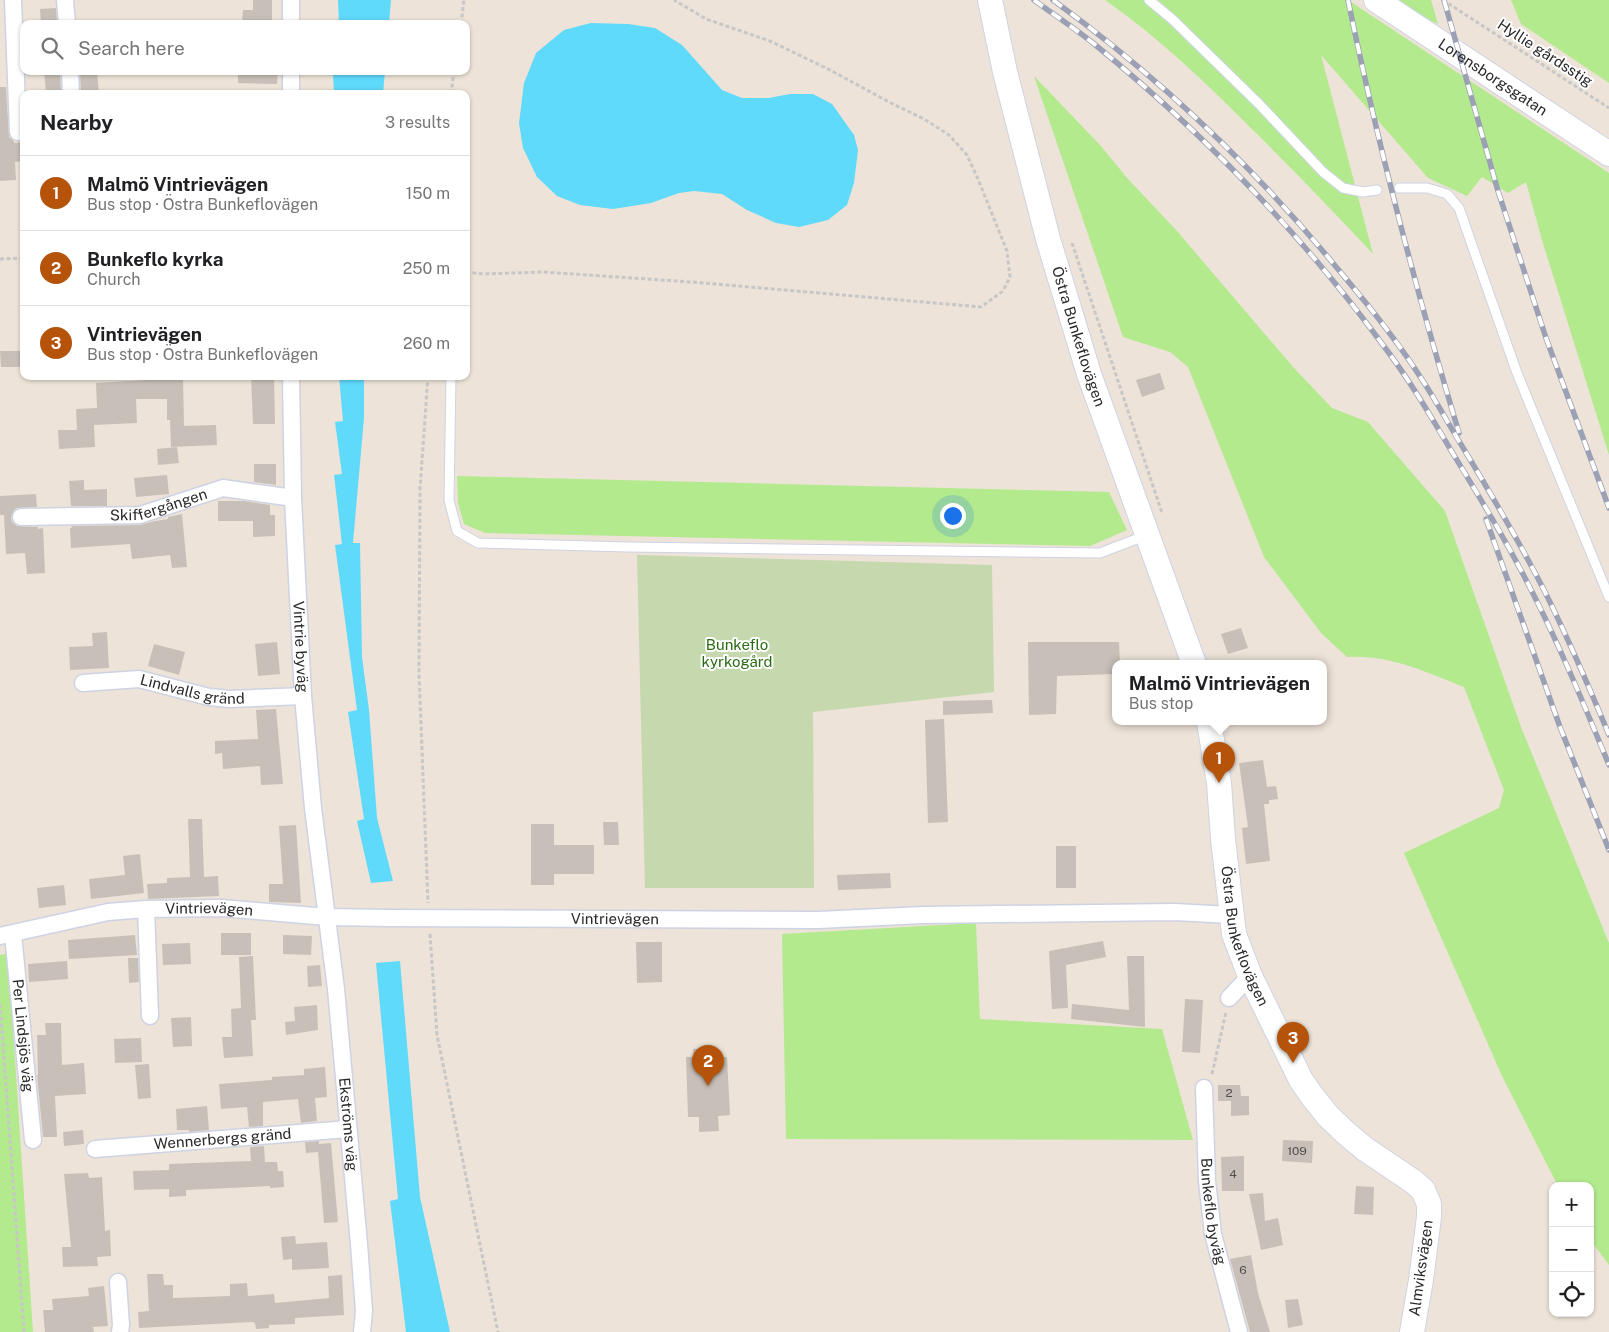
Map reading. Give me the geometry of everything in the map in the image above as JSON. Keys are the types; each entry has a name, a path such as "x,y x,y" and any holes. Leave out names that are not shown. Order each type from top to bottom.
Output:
{"street":[{"path":"13,0 18,132 20,132"},
{"path":"66,0 67,20"},
{"path":"291,0 291,20"},
{"name":"Östra Bunkeflovägen","path":"990,0 1005,72 1048,239 1089,374 1156,528 1193,660"},
{"name":"Lorensborgsgatan","path":"1376,0 1609,154"},
{"path":"70,75 71,90"},
{"path":"291,90 292,75"},
{"name":"Vintrie byväg","path":"291,380 293,498 303,696 313,808 327,917"},
{"name":"Skiffergången","path":"21,517 140,515 223,488 293,498"},
{"name":"Lindvalls gränd","path":"82,683 139,679 209,697 230,699 303,696"},
{"name":"Östra Bunkeflovägen","path":"1209,725 1219,784 1234,934 1250,976 1301,1080 1312,1096 1328,1116 1347,1134 1423,1190 1429,1204"},
{"name":"Vintrievägen","path":"7,935 108,912 222,908 327,917 429,918 818,920 923,915 1164,912 1231,915"},
{"path":"146,910 150,1016"},
{"name":"Ekströms väg","path":"327,917 336,989 363,1301 362,1332"},
{"name":"Per Lindsjös väg","path":"7,935 33,1140"},
{"path":"1229,998 1250,976"},
{"name":"Bunkeflo byväg","path":"1204,1088 1207,1181 1213,1234 1239,1332"},
{"name":"Wennerbergs gränd","path":"95,1148 348,1129"},
{"name":"Almviksvägen","path":"1412,1332 1422,1280 1429,1204"},
{"path":"118,1282 120,1332"}],"lane":[{"path":"1149,0 1172,18 1259,104 1323,172 1343,188 1363,192 1377,190"},
{"path":"1399,188 1427,188 1446,194 1459,208 1517,373 1609,597"},
{"path":"451,380 449,500 457,531 478,543 628,547 1100,553 1156,528"}],"path":[{"path":"462,20 464,0"},
{"path":"470,272 484,274 543,272 981,307 1003,291 1010,278 1007,251 978,178 967,156 949,135 924,119 830,70 770,41 706,18 674,0"},
{"name":"Hyllie gårdsstig","path":"1443,0 1609,108"},
{"path":"452,90 453,75"},
{"path":"1072,242 1157,495 1156,528"},
{"path":"0,259 20,258"},
{"path":"428,380 420,489 419,645 429,918 437,1035 498,1332"},
{"path":"1204,1088 1214,1071 1229,998"},
{"path":"0,1004 24,1332"}],"green space":[{"path":"1105,0 1348,0 1609,173 1609,455 1542,240 1526,182 1508,193 1482,177 1467,196 1428,178 1321,55 1373,254 1239,116 1165,46"},
{"path":"1397,0 1431,0 1438,24 1419,15"},
{"path":"1511,0 1609,0 1609,83 1521,24"},
{"path":"1034,76 1100,145 1128,179 1177,231 1293,367 1332,408 1368,422 1445,511 1521,727 1609,943 1609,1265 1594,1244 1594,1182 1556,1182 1502,1076 1404,853 1499,808 1504,790 1464,687 1422,670 1392,661 1377,658 1347,657 1321,633 1264,557 1188,367 1170,352 1123,337"},
{"path":"457,476 1109,492 1127,530 1090,546 485,533 464,524 458,503"},
{"name":"Bunkeflo kyrkogård","path":"637,555 992,565 994,692 813,712 814,888 645,888"},
{"path":"976,923 980,1019 1162,1029 1193,1140 786,1139 782,934"},
{"path":"8,953 33,1332 0,1332 0,955"}],"water":[{"path":"338,0 391,0 389,20 339,20"},
{"path":"591,23 628,24 655,28 682,45 722,90 742,98 769,98 790,94 813,94 832,104 854,135 858,150 854,183 847,205 828,220 799,227 776,223 747,210 722,194 694,191 679,193 651,203 613,209 580,205 557,196 537,177 523,148 519,123 524,83 536,53 564,30"},
{"path":"333,75 385,75 383,90 334,90"},
{"path":"339,380 364,380 364,418 353,543 360,543 362,657 369,710 377,818 393,881 371,883 357,821 364,819 348,712 357,710 335,545 342,544 334,475 342,474 335,422 343,421"},
{"path":"400,961 420,1197 450,1332 406,1332 390,1201 398,1199 376,963"}],"building":[{"path":"253,0 272,0 272,20 242,20 243,10 253,10"},
{"path":"56,8 57,20 41,20 40,9"},
{"path":"44,75 60,75 61,90 46,90"},
{"path":"80,75 97,75 99,90 81,90"},
{"path":"238,75 278,75 277,84 238,83"},
{"path":"0,87 6,87 9,137 14,143 20,142 20,161 15,162 16,180 0,181"},
{"path":"0,351 20,351 20,367 1,367"},
{"path":"1160,373 1165,389 1142,397 1136,380"},
{"path":"183,380 184,426 216,425 217,445 171,447 170,420 167,420 167,399 136,399 137,423 94,425 95,447 59,449 58,430 77,430 76,409 97,408 96,383"},
{"path":"251,380 274,380 275,424 253,424"},
{"path":"177,447 179,463 158,465 157,449"},
{"path":"254,464 276,464 276,485 254,482"},
{"path":"167,475 169,494 136,497 134,478"},
{"path":"84,480 84,490 107,489 107,506 71,506 69,481"},
{"path":"36,494 37,507 16,508 11,517 12,522 17,526 43,528 45,573 27,574 25,553 6,554 4,515 0,515 0,496"},
{"path":"218,501 244,501 270,505 270,515 275,515 275,536 253,537 253,521 218,521"},
{"path":"182,514 187,567 172,568 170,555 132,559 130,544 71,548 71,526 140,525"},
{"path":"1241,628 1248,648 1228,654 1221,634"},
{"path":"107,632 109,668 70,670 69,647 93,646 92,633"},
{"path":"277,642 280,674 258,676 255,644"},
{"path":"1028,642 1119,642 1120,660 1112,660 1112,674 1057,676 1056,714 1029,715"},
{"path":"154,644 185,652 179,675 148,666"},
{"path":"992,700 993,713 943,715 943,701"},
{"path":"276,709 283,784 261,785 260,766 223,769 222,753 215,754 215,741 258,739 256,710"},
{"path":"944,719 948,822 928,823 925,720"},
{"path":"1263,760 1267,787 1276,786 1278,799 1269,800 1269,804 1264,804 1270,861 1246,864 1242,828 1248,827 1239,763"},
{"path":"188,819 202,819 204,877 218,876 219,896 148,899 147,884 167,883 167,878 190,877"},
{"path":"603,822 618,822 619,845 604,845"},
{"path":"531,824 554,824 554,845 594,845 594,874 554,874 554,885 531,885"},
{"path":"296,825 301,903 269,902 269,884 283,884 279,826"},
{"path":"1056,846 1076,846 1076,888 1056,888"},
{"path":"140,854 144,893 91,899 89,879 125,875 123,856"},
{"path":"890,873 891,888 838,890 837,875"},
{"path":"64,885 66,905 39,908 37,888"},
{"path":"221,933 251,933 251,955 221,955"},
{"path":"135,935 137,955 69,959 68,940"},
{"path":"283,935 312,936 311,955 283,954"},
{"path":"1103,941 1106,957 1066,965 1068,1008 1052,1009 1049,951"},
{"path":"636,942 662,942 662,982 637,983"},
{"path":"190,943 191,964 163,965 162,944"},
{"path":"253,956 256,1020 251,1020 253,1056 224,1058 222,1037 232,1037 231,1009 241,1008 239,957"},
{"path":"1127,956 1144,956 1145,1027 1071,1019 1072,1004 1129,1010"},
{"path":"128,958 138,958 139,982 129,983"},
{"path":"67,961 68,979 29,982 28,964"},
{"path":"320,965 322,986 308,987 307,966"},
{"path":"1185,999 1203,1000 1200,1053 1182,1052"},
{"path":"317,1005 318,1030 286,1035 285,1022 295,1021 294,1007"},
{"path":"191,1017 192,1046 173,1047 171,1018"},
{"path":"45,1023 61,1023 62,1065 84,1063 86,1094 55,1096 57,1137 43,1137 37,1075 37,1035 46,1035"},
{"path":"141,1038 142,1062 115,1063 114,1039"},
{"path":"715,1048 715,1057 727,1057 730,1115 718,1116 719,1131 699,1132 699,1117 688,1117 686,1057 694,1057 693,1049"},
{"path":"149,1064 151,1098 138,1099 135,1065"},
{"path":"325,1067 327,1097 315,1098 317,1121 301,1123 298,1099 263,1102 263,1126 249,1127 247,1107 221,1109 219,1084 272,1080 272,1077 304,1075 304,1069"},
{"path":"1218,1085 1240,1085 1241,1096 1249,1096 1249,1115 1231,1116 1231,1101 1218,1101"},
{"path":"207,1106 209,1130 189,1132 189,1130 177,1130 176,1109"},
{"path":"83,1130 84,1144 64,1146 63,1132"},
{"path":"1283,1140 1313,1141 1312,1163 1282,1161"},
{"path":"319,1141 319,1144 331,1143 338,1222 324,1223 318,1152 306,1153 305,1142"},
{"path":"264,1146 265,1162 277,1162 278,1171 283,1171 284,1187 186,1190 186,1196 169,1197 169,1189 134,1190 133,1171 169,1170 169,1164 251,1161 250,1147"},
{"path":"1244,1156 1244,1191 1222,1191 1221,1157"},
{"path":"88,1173 89,1178 102,1177 105,1231 110,1230 111,1256 97,1257 98,1266 63,1267 62,1247 71,1247 64,1174"},
{"path":"1356,1186 1374,1187 1373,1215 1354,1214"},
{"path":"1263,1193 1265,1221 1278,1218 1283,1245 1261,1250 1249,1194"},
{"path":"295,1236 296,1244 327,1242 329,1268 292,1270 292,1259 283,1260 281,1237"},
{"path":"1251,1255 1258,1293 1270,1332 1250,1332 1230,1259"},
{"path":"147,1274 163,1274 164,1285 173,1285 173,1298 230,1296 230,1284 247,1283 248,1296 274,1294 275,1303 329,1298 328,1276 342,1275 344,1315 295,1318 295,1324 269,1325 269,1328 256,1329 255,1323 252,1322 139,1328 138,1312 149,1311"},
{"path":"104,1286 108,1326 93,1327 94,1332 45,1332 43,1310 53,1310 52,1299 89,1296 88,1288"},
{"path":"1298,1299 1303,1325 1288,1328 1285,1300"}],"railway":[{"path":"1034,0 1093,43 1172,111 1210,147 1283,223 1318,263 1383,345 1427,411 1517,562 1559,647 1609,765"},
{"path":"1053,0 1131,61 1242,163 1310,236 1403,351 1427,387 1487,487 1538,579 1580,666 1609,735"},
{"path":"1348,0 1399,218 1459,433"},
{"path":"1444,0 1498,191 1546,338 1609,508"},
{"path":"1486,519 1560,727 1609,850"}],"place":[{"name":"Malmö Vintrievägen","path":"1219,783"},
{"name":"Vintrievägen","path":"1293,1063"},
{"name":"Bunkeflo kyrka","path":"708,1086"}]}
